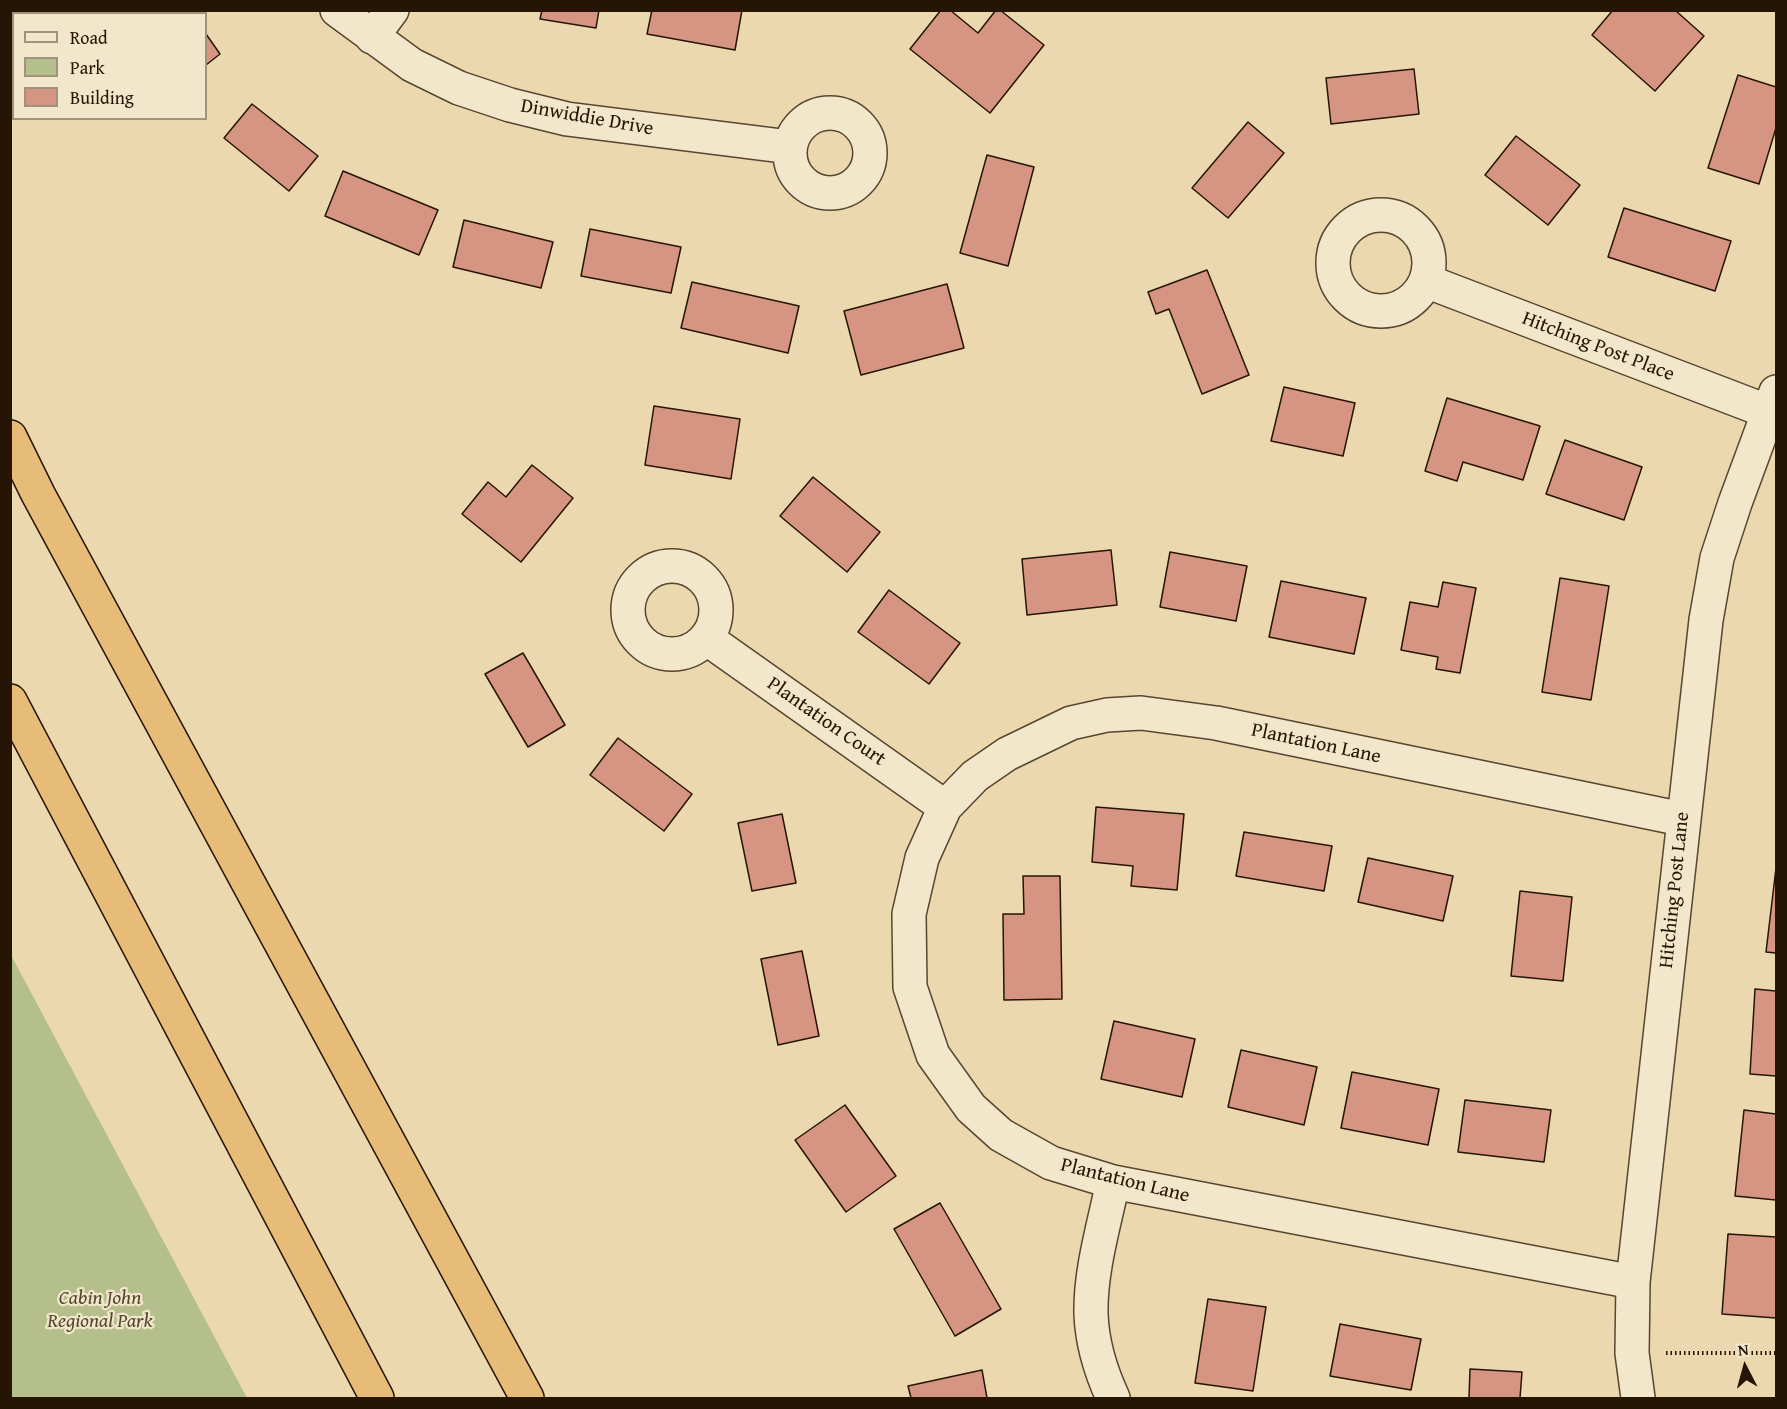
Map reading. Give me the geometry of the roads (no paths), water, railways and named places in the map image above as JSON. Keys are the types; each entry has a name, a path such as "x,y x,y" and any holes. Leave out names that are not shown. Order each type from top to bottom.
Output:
{"highway":[{"path":"10,428 38,494"},
{"path":"10,437 38,494 527,1398"},
{"path":"10,701 377,1398"}],"street":[{"name":"Dinwiddie Drive","path":"338,10 412,65 459,88 510,105 567,119 790,147"},
{"path":"372,37 392,10"},
{"name":"Hitching Post Place","path":"1426,281 1773,402"},
{"name":"Hitching Post Lane","path":"1638,1398 1632,1353 1633,1282 1706,620 1717,558 1773,402"},
{"name":"Plantation Court","path":"706,638 945,807"},
{"name":"Plantation Lane","path":"1633,1282 1113,1182 1051,1163 1000,1135 970,1108 933,1054 910,987 909,914 922,858 945,807 975,776 1007,754 1060,728 1071,723 1107,715 1142,713 1216,723 1683,819"},
{"path":"1113,1182 1094,1279 1091,1315 1101,1370 1113,1398"}],"park label":[{"name":"Cabin John Regional Park","path":"100,1310"}]}
